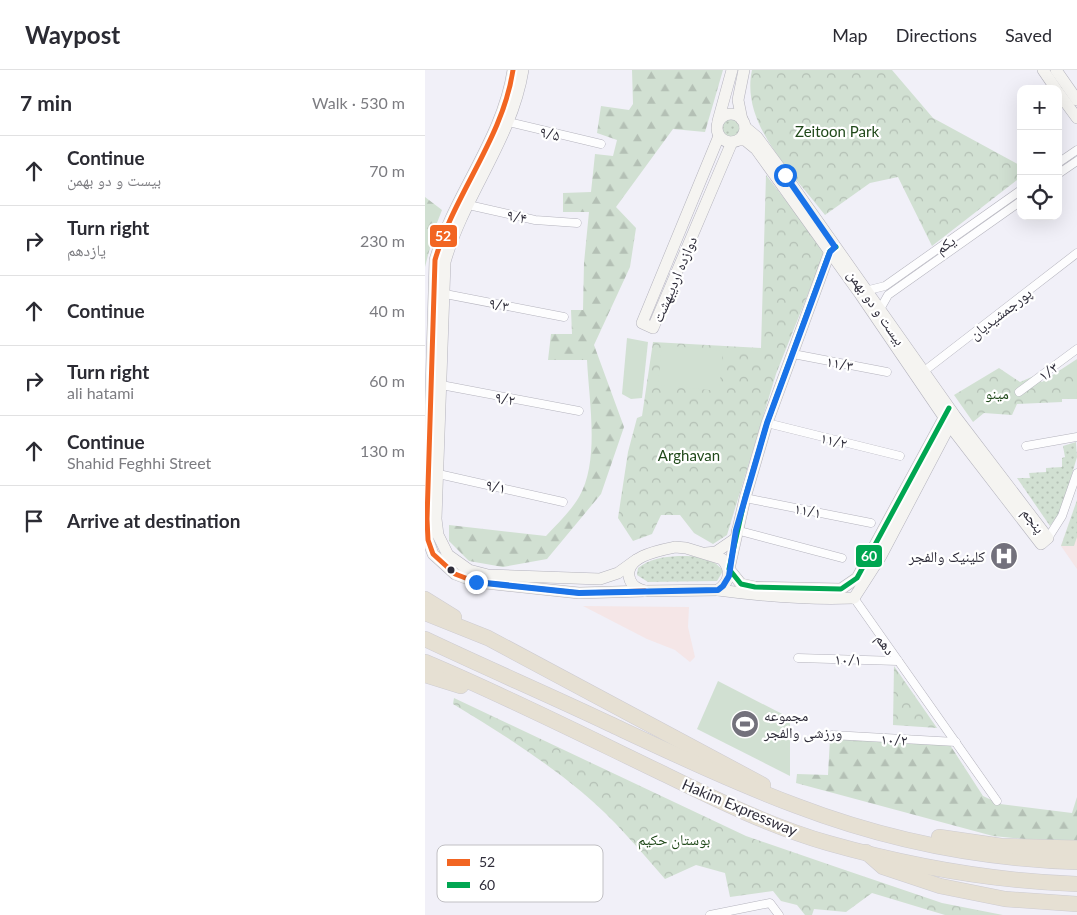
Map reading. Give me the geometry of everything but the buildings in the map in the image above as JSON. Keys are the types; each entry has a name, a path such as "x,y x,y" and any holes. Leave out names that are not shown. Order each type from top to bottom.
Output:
{"highway":[{"path":"425,599 487,638 751,777 798,807"},
{"path":"425,613 487,638"},
{"name":"Hakim Expressway","path":"425,639 725,777 798,807 939,847 990,856 1077,862"},
{"name":"Hakim Expressway","path":"425,662 486,687 497,695 712,797 820,840 963,874 1000,880 1077,884"},
{"path":"425,675 497,695"},
{"path":"884,832 911,833 1001,846 1077,848"},
{"path":"865,851 883,867 940,886 1005,899 1077,904"}],"street":[{"path":"504,122 513,70"},
{"path":"523,70 519,91 462,203 443,233 435,260 438,293 436,384 433,473 428,540 433,554 455,574 476,582 517,588 579,593 718,590 764,596 827,599 854,598"},
{"path":"732,70 717,129 719,136 735,141 744,123 738,100 744,70"},
{"path":"1043,70 1054,85"},
{"path":"1055,70 1077,100"},
{"path":"1062,97 1077,118"},
{"path":"718,122 730,114 739,116 744,123"},
{"name":"۹/۵","path":"504,122 601,144"},
{"name":"بیست و دو بهمن","path":"744,123 757,137 949,417"},
{"name":"دوازده اردیبهشت","path":"719,136 642,323 653,328 735,141"},
{"name":"بیست و دو بهمن","path":"735,141 745,140 757,149 865,291 923,372 949,417"},
{"path":"1062,160 1077,150"},
{"path":"1062,171 1077,161"},
{"name":"یکم","path":"865,291 885,286 1017,193"},
{"name":"۹/۴","path":"462,203 535,220 577,223"},
{"name":"یکم","path":"879,311 888,295 1017,203"},
{"path":"718,590 727,581 735,534 767,423 833,249"},
{"name":"پورجمشیدیان","path":"923,372 1077,254"},
{"name":"۹/۳","path":"438,293 564,317"},
{"name":"۱/۳","path":"1019,392 1077,349"},
{"name":"۱۱/۳","path":"793,354 887,372"},
{"name":"۹/۲","path":"436,384 579,411"},
{"path":"433,473 438,534 448,554 469,570 488,575 600,579 618,573 635,560 659,550 675,547 705,553 722,559 741,584 841,589 857,578 949,417"},
{"path":"854,598 881,556 949,417"},
{"name":"پنجم","path":"949,417 1048,538"},
{"name":"۱۱/۲","path":"767,423 900,456"},
{"path":"1026,446 1077,438"},
{"name":"۹/۱","path":"433,473 563,502"},
{"path":"1048,538 1063,516 1077,473"},
{"name":"۱۱/۱","path":"745,498 871,523"},
{"path":"705,553 716,552 735,534"},
{"path":"735,534 842,558"},
{"path":"635,560 629,570 631,582 634,586 645,591"},
{"path":"848,586 854,598"},
{"name":"دهم","path":"854,598 997,801"},
{"name":"۱۰/۱","path":"798,658 898,661"},
{"name":"۱۰/۲","path":"832,735 956,742"},
{"path":"710,915 770,903 779,915"}],"shaded area":[{"path":"1077,502 1077,569 1061,546"},
{"path":"583,606 689,607 688,627 695,657 690,662 675,650 647,639"}],"green space":[{"path":"632,70 723,70 705,132 673,129 616,207 636,228 630,267 594,345 624,427 601,494 547,559 503,567 469,561 449,541 449,525 546,536 572,507 579,497 585,482 589,466 592,430 587,360 548,360 551,334 572,334 571,310 583,310 584,263 589,212 563,212 563,193 591,192 595,154 613,156 617,140 597,133 601,106 629,110 633,104"},
{"name":"Zeitoon Park","path":"752,70 892,70 933,118 1017,164 1017,180 932,246 898,177 870,183 825,215 772,148 754,110 750,90"},
{"path":"731,117 739,120 742,128 739,136 731,139 723,136 720,128 723,120"},
{"name":"Arghavan","path":"766,175 825,251 776,374 727,535 713,544 694,533 680,515 661,515 652,534 633,541 618,518 628,452 637,418 642,416 653,342 761,348"},
{"path":"425,197 442,210 435,228 425,267"},
{"path":"627,338 648,342 642,398 631,399 622,394"},
{"path":"662,345 723,351 719,391 658,385"},
{"name":"مینو","path":"1077,359 1077,399 1062,399 1062,402 1017,404 1012,415 984,413 973,422 954,395 999,368 1020,382 1034,376 1042,382"},
{"path":"1076,442 1077,457 1061,511 1050,526 1017,478 1030,478 1029,473 1046,472 1046,468 1062,467 1062,458 1065,457 1063,446"},
{"path":"1077,500 1077,537 1074,546 1061,546"},
{"path":"678,556 703,558 714,562 723,571 717,581 648,582 637,575 638,568 647,562"},
{"path":"894,666 937,728 893,725"},
{"name":"مجموعه ورزشی والفجر","path":"718,681 790,718 790,776 697,729"},
{"name":"بوستان حکیم","path":"454,698 746,836 942,903 1003,915 945,915 872,893 846,912 814,909 812,915 805,915 797,905 781,901 773,891 730,897 725,873 696,865 665,879 636,845 583,793 519,746 453,704"},
{"path":"830,738 950,745 983,796 1000,804 1072,813 1077,797 1077,844 993,836 796,783 797,774 828,775"}],"transit line":[{"name":"52","path":"513,70 508,95 499,119 443,236 435,260 427,519 428,540 433,554 455,574 476,582 579,593 645,591"},
{"name":"60","path":"836,247 830,251 767,423 745,498 729,569 741,584 755,587 841,589 857,578 949,408"}],"place":[{"name":"کلینیک والفجر","path":"1004,556"},
{"name":"مجموعه ورزشی والفجر","path":"745,724"}],"route":[{"path":"476,582 517,588 579,593 622,593 718,590 727,581 733,559 736,530 767,423 830,252 835,247 785,175"}]}
